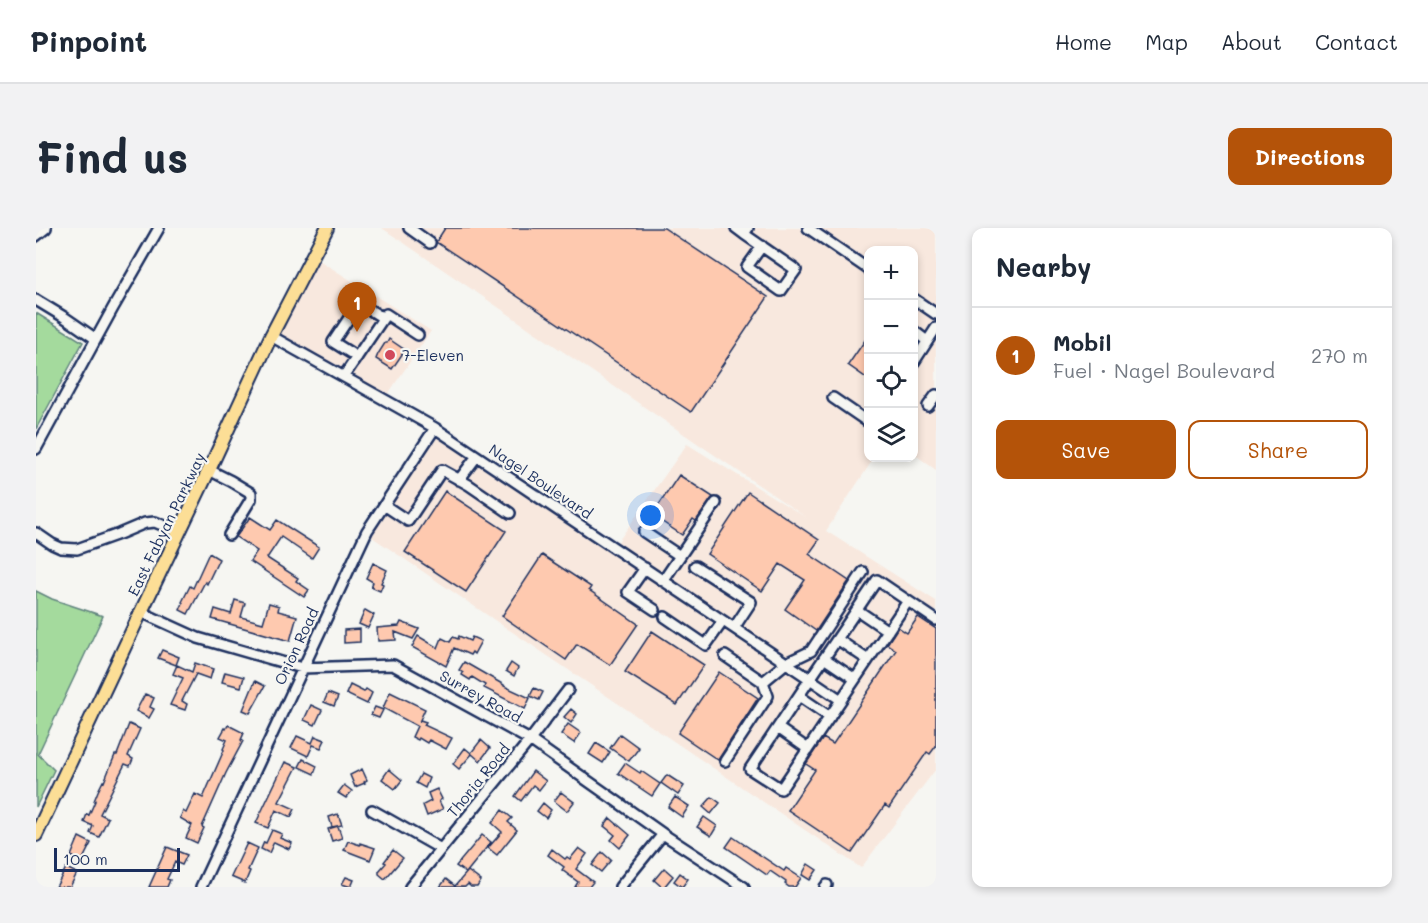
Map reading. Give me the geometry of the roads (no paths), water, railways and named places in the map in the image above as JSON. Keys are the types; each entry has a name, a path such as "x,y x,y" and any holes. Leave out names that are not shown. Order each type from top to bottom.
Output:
{"main road":[{"name":"East Fabyan Parkway","path":"36,835 271,336 327,228"}],"street":[{"path":"36,236 46,228"},
{"path":"36,449 159,228"},
{"path":"409,228 430,243"},
{"path":"736,228 746,231 762,246 796,270 781,291 747,267 762,246"},
{"path":"808,228 864,266"},
{"path":"36,300 96,339"},
{"path":"915,300 936,314"},
{"path":"357,357 333,342 359,303 383,318"},
{"path":"344,376 386,314 418,335"},
{"path":"918,356 936,328"},
{"path":"918,334 927,341"},
{"name":"Nagel Boulevard","path":"271,336 435,428 841,700"},
{"path":"928,406 936,395"},
{"path":"833,398 864,419"},
{"name":"Orion Road","path":"201,887 367,531 435,428"},
{"path":"459,480 477,456"},
{"path":"209,470 251,493 252,499 229,535"},
{"path":"384,505 408,521 442,470 510,513"},
{"path":"663,581 716,503"},
{"path":"36,532 61,548 77,549 145,523 155,522 179,532"},
{"path":"644,531 680,556"},
{"path":"695,566 751,602 734,628"},
{"path":"645,568 628,592 655,610"},
{"path":"763,682 786,663 811,651 863,572"},
{"path":"908,601 781,789 750,769 877,580 908,601 936,620"},
{"path":"857,610 888,631"},
{"name":"Surrey Road","path":"141,612 198,638 302,668 393,664 530,740 663,834 744,887"},
{"path":"665,617 706,645 723,621"},
{"path":"837,639 868,660"},
{"path":"725,656 763,682 768,696 725,760"},
{"path":"824,658 855,679"},
{"name":"Thoria Road","path":"410,887 530,740 567,690"},
{"path":"799,696 830,717"},
{"path":"778,728 808,748"},
{"path":"372,810 441,849"},
{"path":"620,887 663,834"}],"place":[{"name":"Mobil","path":"357,332"},
{"name":"7-Eleven","path":"390,355"}]}
